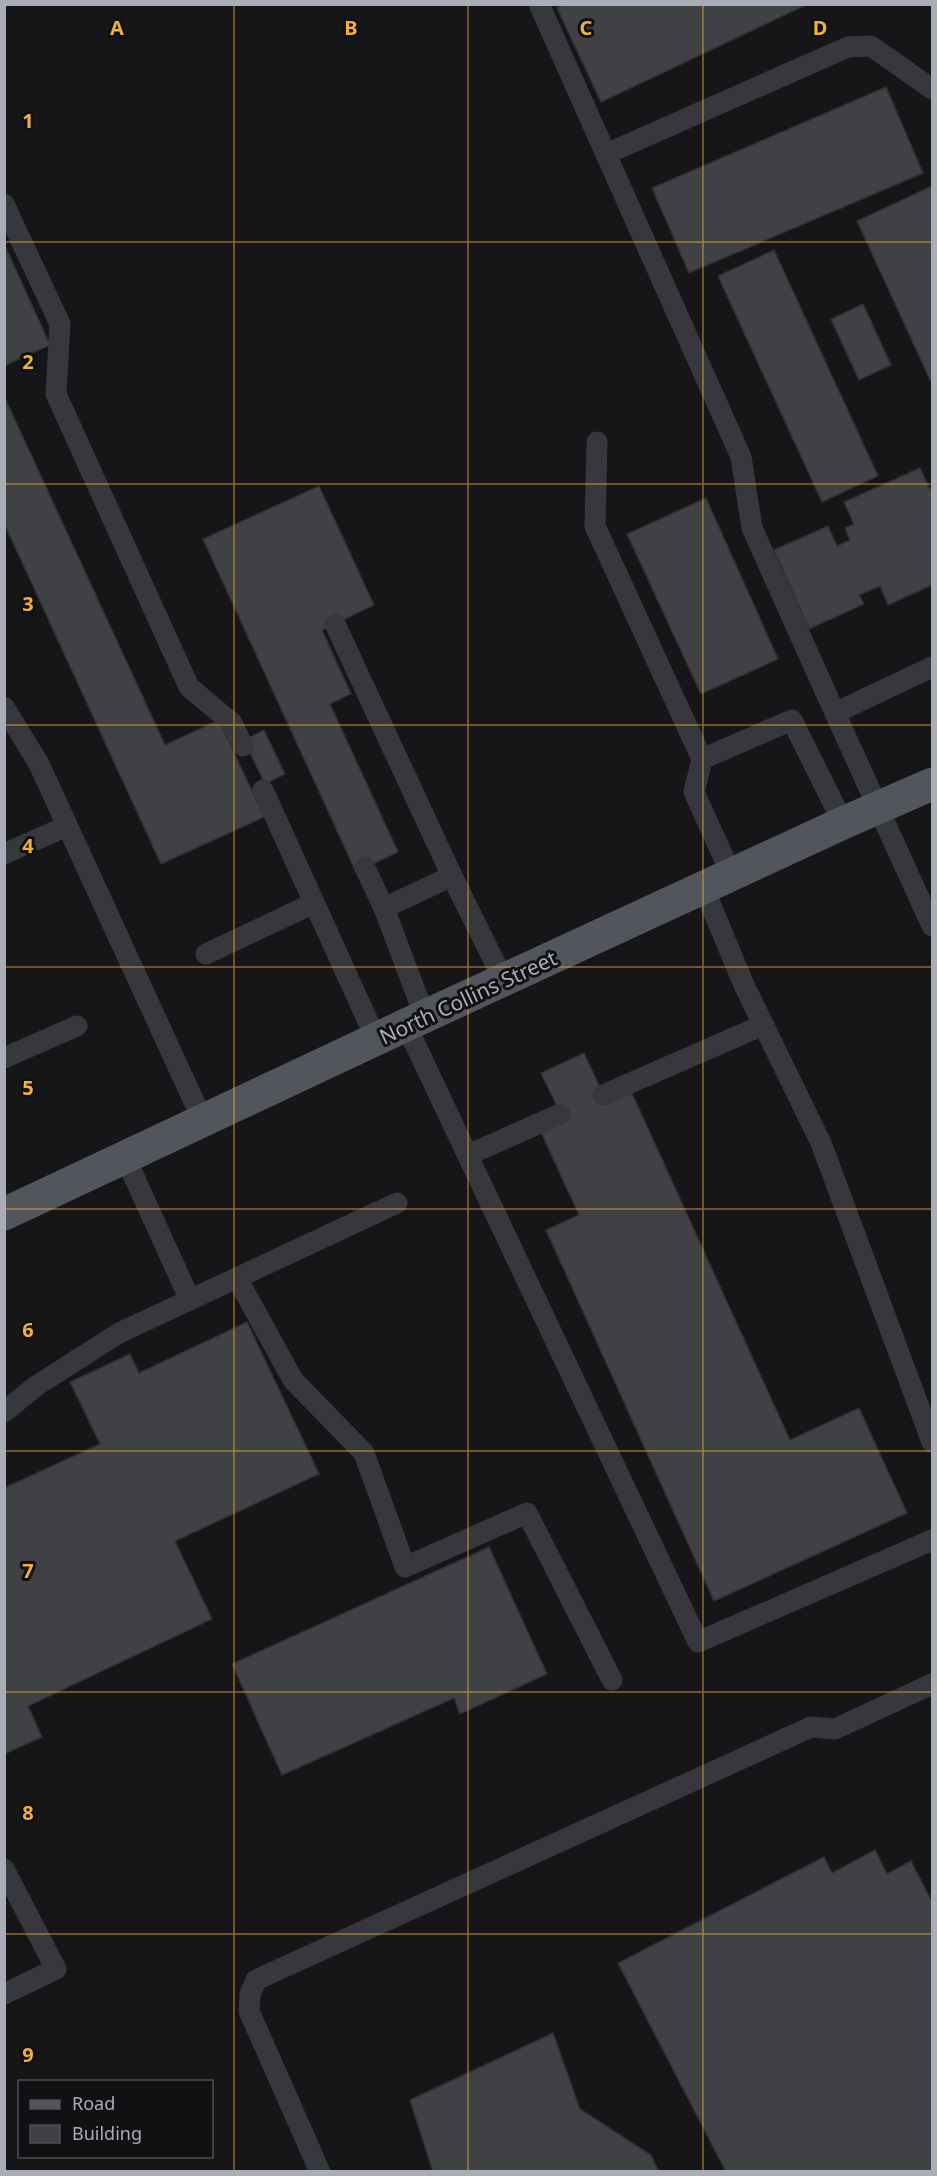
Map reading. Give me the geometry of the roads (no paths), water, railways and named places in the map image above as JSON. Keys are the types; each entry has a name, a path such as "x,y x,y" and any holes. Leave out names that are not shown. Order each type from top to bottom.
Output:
{"main road":[{"name":"North Collins Street","path":"4,1214 376,1039 843,823 933,784"}],"lane":[{"path":"539,4 741,457 752,528 933,926"},
{"path":"606,154 848,47 871,46 933,89"},
{"path":"5,206 60,324 56,394 189,687 232,723 243,746"},
{"path":"597,442 595,526 702,759 694,792 744,985 821,1143 933,1442"},
{"path":"335,624 452,876 504,981"},
{"path":"835,713 933,667"},
{"path":"4,707 39,764 203,1121"},
{"path":"702,759 792,720 843,823"},
{"path":"263,790 376,1039"},
{"path":"4,854 67,826"},
{"path":"364,868 384,908 416,1021 468,1155 698,1642 933,1540"},
{"path":"384,908 452,876"},
{"path":"206,954 314,903"},
{"path":"603,1095 763,1025"},
{"path":"4,1058 77,1026"},
{"path":"468,1155 560,1114"},
{"path":"125,1157 190,1300"},
{"path":"4,1412 36,1386 119,1333 397,1203"},
{"path":"237,1278 293,1380 364,1454 405,1567 527,1513 612,1680"},
{"path":"320,2172 249,2012 250,1994 256,1980 811,1728 835,1729 933,1684"},
{"path":"4,1869 56,1970 4,1994"}]}
